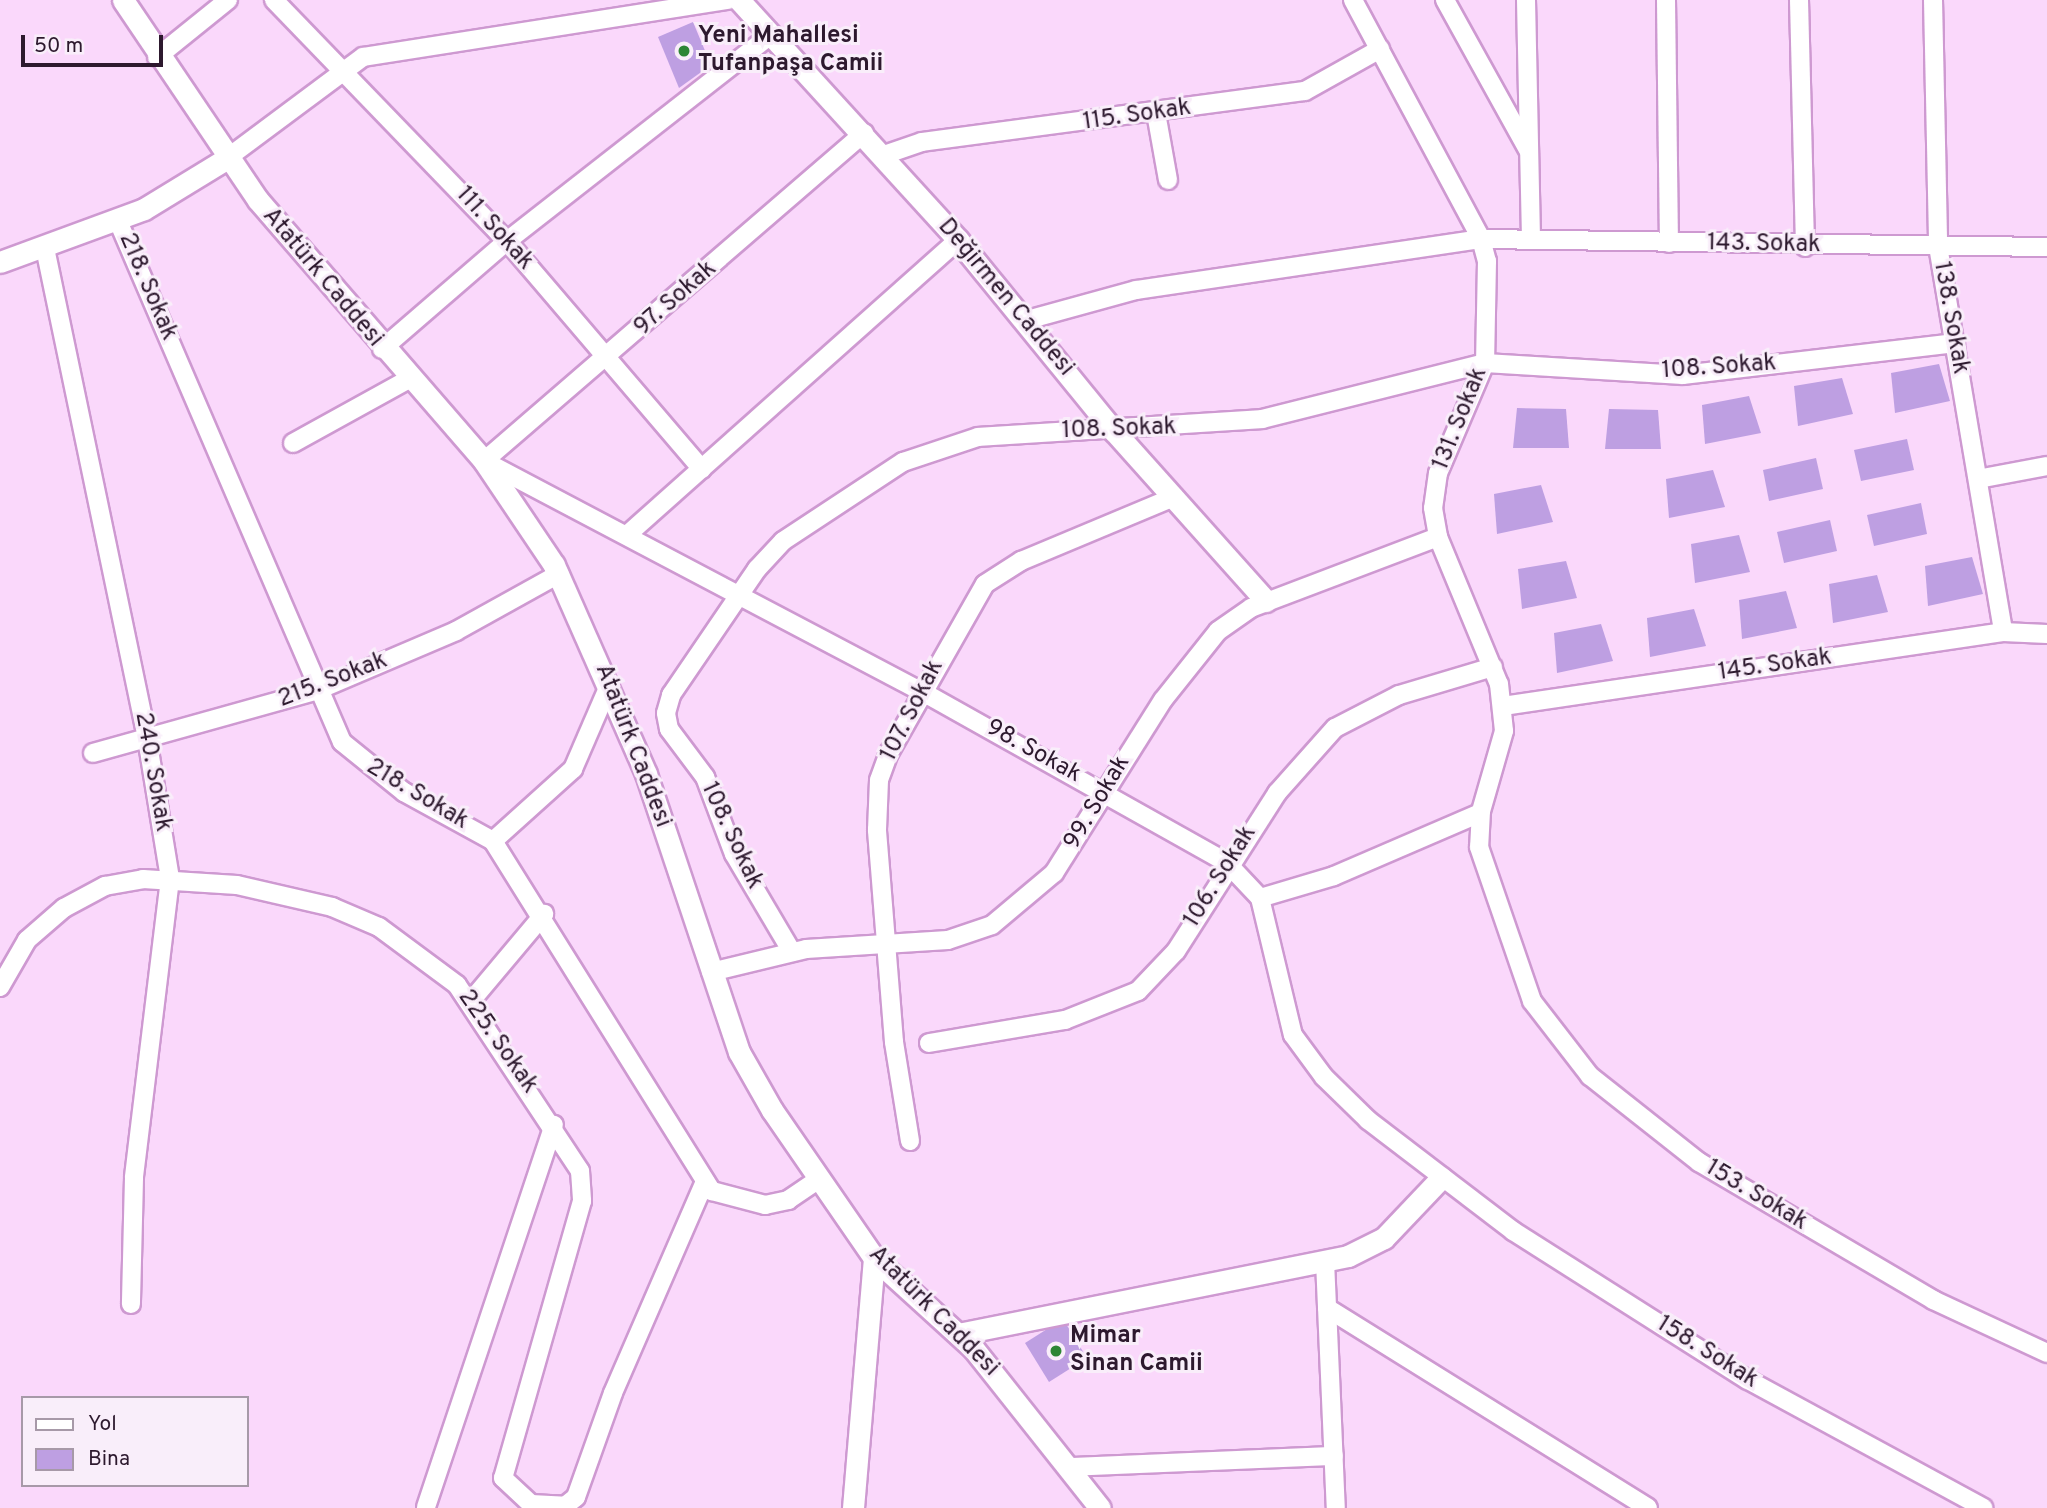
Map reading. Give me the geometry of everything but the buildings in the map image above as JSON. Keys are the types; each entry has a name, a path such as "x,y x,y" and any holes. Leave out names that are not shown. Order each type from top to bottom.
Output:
{"street":[{"name":"Atatürk Caddesi","path":"123,0 157,57 226,159 382,349 484,461 559,574 609,686 751,1076 874,1258 958,1334 1070,1467 1100,1508"},
{"path":"157,57 228,0"},
{"name":"111. Sokak","path":"274,0 507,241 702,469"},
{"path":"0,262 118,221 226,159 340,67 397,46 729,0"},
{"name":"Değirmen Caddesi","path":"739,0 884,155 1027,320 1114,430 1266,601"},
{"name":"131. Sokak","path":"1353,0 1481,239 1490,287 1485,363 1438,473 1438,537 1493,667 1503,706 1499,757 1480,813 1483,871 1521,974"},
{"path":"1445,0 1529,153"},
{"path":"1526,0 1531,240"},
{"path":"1666,0 1669,243"},
{"path":"1799,0 1805,247"},
{"name":"138. Sokak","path":"1933,0 1938,246 2003,632"},
{"path":"382,349 507,241 771,35"},
{"name":"115. Sokak","path":"884,155 922,142 1306,92 1380,49"},
{"path":"1156,113 1168,180"},
{"name":"97. Sokak","path":"484,461 607,360 864,133"},
{"name":"218. Sokak","path":"118,221 342,742 358,759 404,792 493,841 544,914 705,1181 722,1196 765,1205 788,1200 819,1180"},
{"name":"143. Sokak","path":"1027,320 1136,290 1481,239 1805,247 2047,247"},
{"path":"627,535 958,240"},
{"name":"240. Sokak","path":"45,248 147,738 170,879 134,1178 131,1304"},
{"name":"108. Sokak","path":"792,952 734,854 705,777 669,729 666,713 671,695 757,569 806,521 903,462 978,437 1262,419 1485,363 1682,375 1955,343"},
{"path":"293,443 409,379"},
{"name":"98. Sokak","path":"484,461 921,691 1104,791 1227,863 1260,898 1293,1035 1324,1077 1441,1178"},
{"path":"1978,479 2047,466"},
{"name":"107. Sokak","path":"910,1141 887,941 879,780 921,691 969,606 993,577 1174,497"},
{"name":"99. Sokak","path":"711,972 792,952 887,941 948,940 1018,908 1054,873 1104,791 1196,653 1233,619 1266,601 1438,537"},
{"name":"215. Sokak","path":"93,753 318,690 447,635 559,574"},
{"name":"145. Sokak","path":"1503,706 2003,632 2047,634"},
{"name":"106. Sokak","path":"929,1043 1065,1020 1138,991 1176,951 1227,863 1277,793 1335,728 1399,695 1493,667"},
{"path":"493,841 573,769 609,686"},
{"path":"1260,898 1334,876 1480,813"},
{"name":"225. Sokak","path":"0,987 27,940 64,908 122,881 170,879 264,890 358,916 409,946 471,1001 576,1157 582,1200 503,1478 531,1504 565,1506 576,1497 613,1393 705,1181"},
{"path":"471,1001 544,914"},
{"name":"153. Sokak","path":"1521,974 1561,1046 1646,1125 1933,1300 2047,1353"},
{"path":"426,1507 554,1125"},
{"path":"958,1334 1325,1261 1384,1238 1441,1178"},
{"name":"158. Sokak","path":"1441,1178 1748,1380 1984,1508"},
{"path":"853,1508 874,1258"},
{"path":"1325,1261 1336,1508"},
{"path":"1327,1308 1648,1508"},
{"path":"1070,1467 1334,1456"}],"place":[{"name":"Yeni Mahallesi Tufanpaşa Camii","path":"684,51"},
{"name":"Mimar Sinan Camii","path":"1056,1351"}]}
